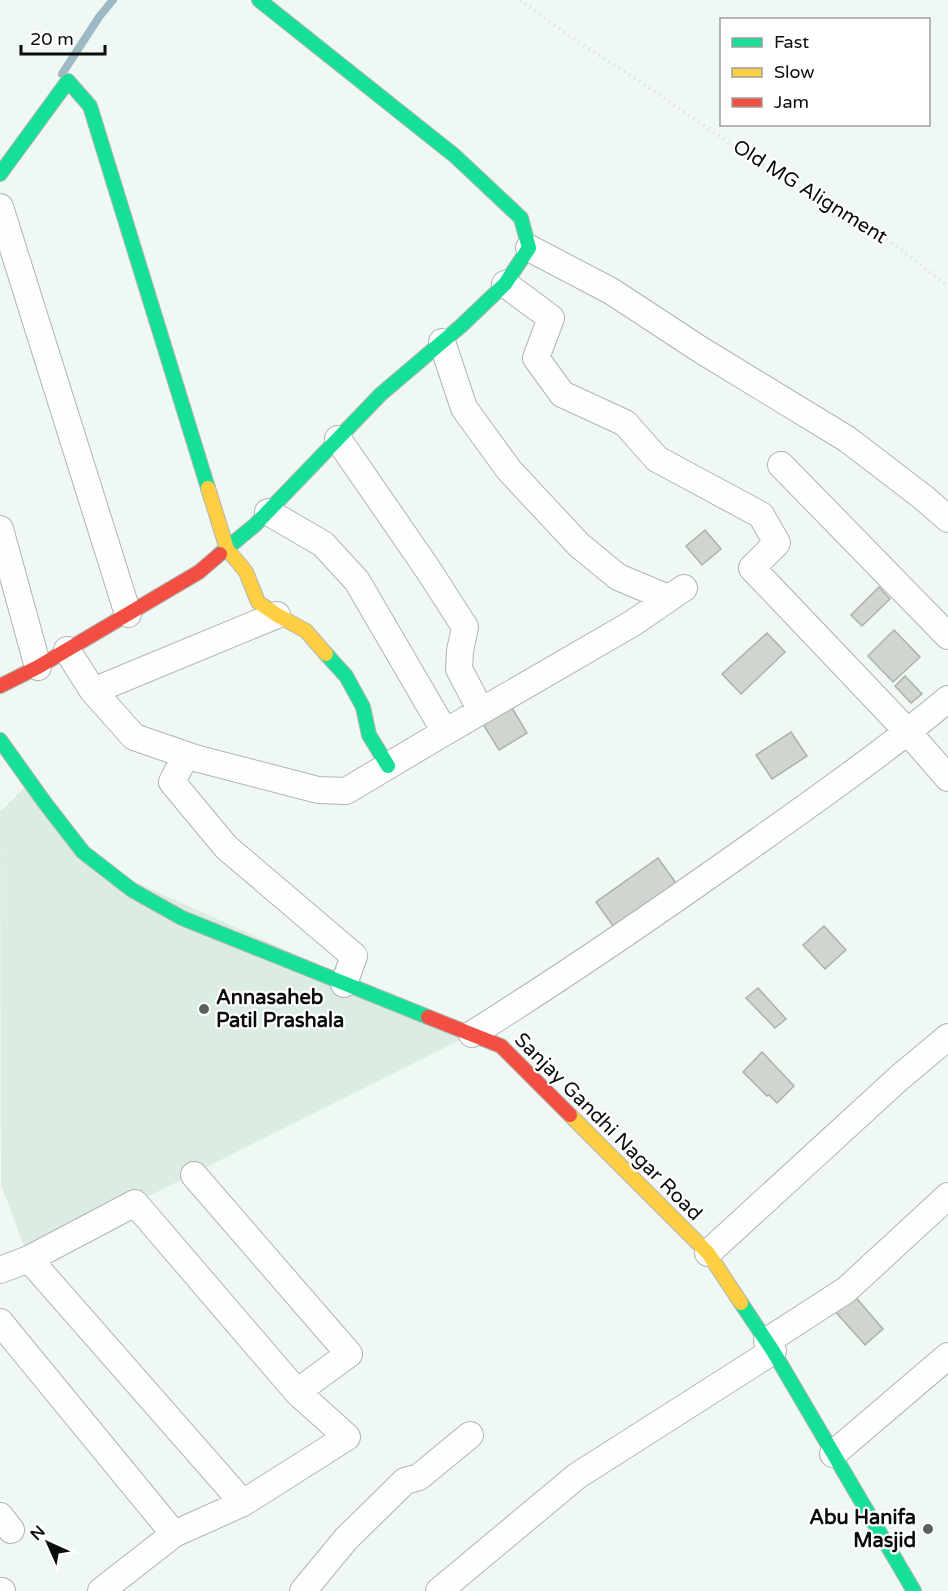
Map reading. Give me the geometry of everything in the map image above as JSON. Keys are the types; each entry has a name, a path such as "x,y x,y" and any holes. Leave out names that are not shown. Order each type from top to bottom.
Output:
{"street":[{"path":"259,0 455,156 521,218 529,248 611,291 701,350 847,439 948,519"},
{"path":"0,174 68,81 90,106 227,549 246,572 258,602 306,631 346,676 363,707 369,735 388,766"},
{"path":"0,207 128,614"},
{"path":"0,686 38,667 199,572 227,549 268,512 381,394 505,284 529,248"},
{"path":"505,284 551,318 536,358 562,394 625,423 657,459 761,515 777,543 752,568 908,732 948,778"},
{"path":"67,650 93,691 134,737 186,755 318,790 346,791 633,623 676,593 618,577 579,545 509,470 464,408 442,342"},
{"path":"338,439 421,558 465,627 459,669 481,711"},
{"path":"781,465 948,636"},
{"path":"268,512 323,544 357,580 445,732"},
{"path":"0,529 38,667"},
{"path":"93,691 277,615"},
{"path":"472,1034 549,986 678,898 908,732 948,699"},
{"name":"Sanjay Gandhi Nagar Road","path":"0,740 83,852 132,890 182,918 501,1046 708,1253 770,1346 914,1591"},
{"path":"186,755 172,782 226,847 354,956 344,984"},
{"path":"708,1253 898,1078 948,1036"},
{"path":"194,1175 349,1354 297,1392"},
{"path":"439,1591 577,1476 770,1346 846,1290 948,1196"},
{"path":"0,1270 29,1259 135,1203 297,1392 347,1437 243,1503 174,1534 101,1591"},
{"path":"29,1259 243,1503"},
{"path":"0,1322 174,1534"},
{"path":"833,1455 948,1356"},
{"path":"303,1591 346,1539 405,1481 418,1477 470,1436"}],"path":[{"name":"Old MG Alignment","path":"520,0 569,36 642,82 760,164 891,242 948,286"}],"shaded area":[{"name":"Annasaheb Patil Prashala","path":"30,782 104,868 472,1034 135,1203 29,1259 1,1185 0,812"}],"building":[{"path":"705,530 721,549 702,565 686,546"},
{"path":"879,587 890,599 862,626 851,615"},
{"path":"894,630 920,657 893,682 868,656"},
{"path":"767,633 785,652 741,694 722,674"},
{"path":"905,676 922,694 911,703 895,686"},
{"path":"509,703 527,733 499,750 481,721"},
{"path":"791,732 807,756 772,779 756,755"},
{"path":"658,858 676,883 613,926 596,902"},
{"path":"824,926 846,950 825,969 803,945"},
{"path":"758,988 786,1019 775,1028 746,998"},
{"path":"762,1052 794,1086 777,1103 743,1072"},
{"path":"852,1293 883,1329 865,1345 833,1309"}],"waterway":[{"path":"62,74 99,17 113,0"}],"traffic: fast":[{"path":"220,554 255,525 381,394 461,326 505,284 529,248 521,218 455,156 259,0"},
{"path":"0,174 68,81 90,106 208,488"},
{"path":"326,654 346,676 363,707 369,735 388,766"},
{"path":"0,740 83,852 132,890 182,918 428,1017"},
{"path":"741,1303 773,1351 914,1591"}],"traffic: slow":[{"path":"208,488 227,549 246,572 258,602 306,631 326,654"},
{"path":"570,1115 708,1253 741,1303"}],"traffic: jam":[{"path":"0,686 38,667 199,572 220,554"},
{"path":"428,1017 501,1046 570,1115"}],"place":[{"name":"Annasaheb Patil Prashala","path":"204,1009"},
{"name":"Abu Hanifa Masjid","path":"928,1529"}]}
